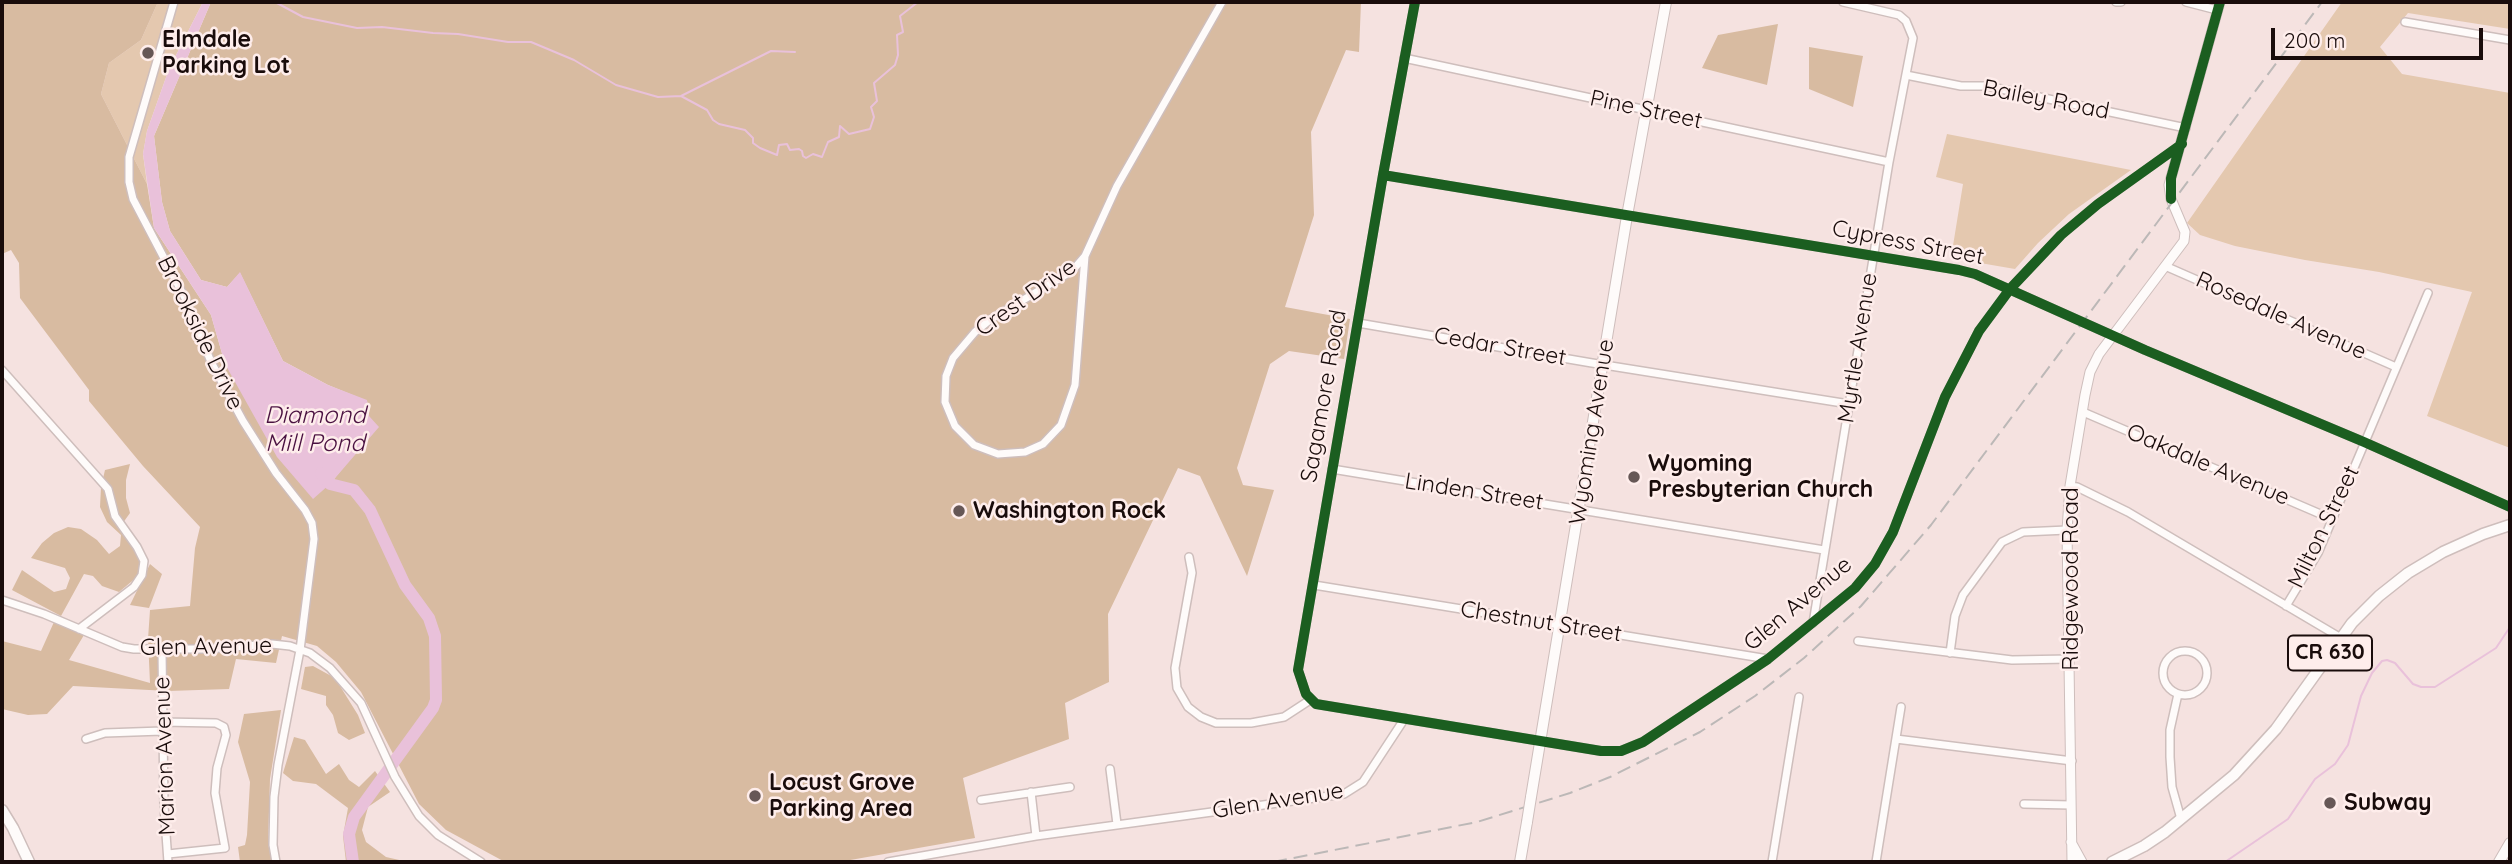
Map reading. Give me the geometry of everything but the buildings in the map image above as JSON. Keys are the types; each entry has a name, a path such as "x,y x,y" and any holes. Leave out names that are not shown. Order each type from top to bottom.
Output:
{"main road":[{"name":"Wyoming Avenue","path":"1520,862 1627,216 1666,2"},
{"name":"CR 630","path":"2121,861 2217,791 2264,744 2342,638 2379,596 2423,563 2466,541 2510,526"},
{"path":"2,810 29,862"},
{"path":"2500,861 2510,843"}],"street":[{"name":"Brookside Drive","path":"174,2 129,156 129,182 133,199 186,300 211,362 243,421 275,473 292,492 312,523 314,551 300,650 278,765 273,845 276,862"},
{"path":"1085,257 1117,187 1222,2"},
{"name":"Sagamore Road","path":"1310,700 1298,670 1415,2"},
{"path":"1843,2 1890,12 1892,2"},
{"path":"2186,2 2218,6"},
{"name":"Ridgewood Road","path":"2072,862 2067,530 2070,486 2090,372 2099,354 2186,237 2169,191 2218,6"},
{"name":"Myrtle Avenue","path":"1813,624 1888,162 1912,47 1911,29 1906,21 1890,12"},
{"path":"2405,22 2510,40"},
{"name":"Pine Street","path":"1404,58 1888,162"},
{"name":"Bailey Road","path":"1906,75 1961,86 1987,86 2186,128"},
{"name":"Glen Avenue","path":"888,862 1117,824 1335,796 1351,791 1363,782 1405,718 1611,752 1631,748 1768,659 1856,588 1882,555 1945,397 1979,331 2036,259 2081,218 2182,144"},
{"name":"Cypress Street","path":"1383,174 1959,270 2010,289 2510,507"},
{"name":"Crest Drive","path":"1085,257 1075,385 1066,415 1048,440 1037,447 1018,453 998,454 979,448 959,432 948,415 945,402 944,382 957,352 975,332 1017,303 1072,271 1085,257"},
{"name":"Rosedale Avenue","path":"2165,266 2396,367"},
{"name":"Milton Street","path":"2286,606 2318,553 2428,293"},
{"name":"Cedar Street","path":"1358,323 1849,404"},
{"path":"2,370 108,488 115,516 138,547 144,561 142,575 134,587 79,629"},
{"name":"Oakdale Avenue","path":"2083,412 2332,519"},
{"name":"Linden Street","path":"1332,469 1824,550"},
{"path":"2070,486 2128,512 2342,638"},
{"path":"1950,653 1955,616 1963,595 2002,542 2023,532 2067,530"},
{"path":"1189,556 1192,573 1175,668 1177,688 1188,707 1201,718 1216,723 1251,723 1284,718 1310,700 1315,704 1405,718"},
{"name":"Chestnut Street","path":"1314,585 1768,659"},
{"name":"Glen Avenue","path":"2,600 122,647 162,650 272,644 310,653 330,668 353,693 366,713 396,778 419,816 454,847 481,862"},
{"path":"1858,641 2012,660 2070,659"},
{"name":"Marion Avenue","path":"162,650 162,731 168,858"},
{"path":"2191,651 2203,659 2207,667 2207,677 2197,692 2178,694 2170,690 2165,682 2163,668 2173,653 2191,651"},
{"path":"2178,694 2172,717 2170,757 2172,787 2181,819"},
{"path":"1772,862 1799,697"},
{"path":"1875,862 1901,707"},
{"path":"162,722 216,723 224,727 226,734 217,768 215,793 225,848 168,858"},
{"path":"86,739 105,733 162,731"},
{"path":"1895,739 2072,761"},
{"path":"1110,769 1117,824"},
{"path":"981,800 1070,787"},
{"path":"1031,792 1036,836"},
{"path":"2024,804 2071,805"},
{"path":"2071,841 2082,862"}],"shaded area":[{"path":"2,2 158,2 141,40 109,63 101,94 147,184 154,228 211,315 225,364 330,484 345,465 369,416 367,401 328,385 283,361 240,273 227,287 201,280 170,231 162,202 154,136 211,2 1361,2 1359,52 1346,50 1311,132 1314,215 1285,307 1350,319 1344,359 1289,351 1270,364 1237,468 1243,485 1274,490 1247,576 1200,476 1178,468 1108,614 1109,682 1065,703 1069,739 963,778 975,838 839,862 505,862 446,830 419,804 361,692 336,662 317,646 282,636 276,663 236,659 229,689 168,691 73,686 47,714 28,715 2,709 2,641 41,651 54,622 84,635 69,660 150,683 150,610 190,606 195,548 200,527 143,466 89,401 89,390 20,298 19,263 11,250 2,254"},
{"path":"158,2 203,2 169,69 147,131 143,154 147,184 101,94 109,63 141,40"},
{"path":"2342,2 2510,2 2510,29 2408,13 2380,47 2402,74 2510,93 2510,448 2427,416 2472,292 2235,246 2200,235 2187,223"},
{"path":"1778,24 1767,85 1702,68 1718,35"},
{"path":"1809,47 1863,56 1853,107 1809,89"},
{"path":"1947,134 2131,170 2069,214 2015,269 1951,258 1963,184 1936,177"},
{"path":"130,464 126,480 126,498 130,513 120,527 136,549 141,564 137,577 119,592 102,586 93,576 84,574 61,616 12,590 22,570 54,592 66,589 70,578 65,568 31,558 42,543 54,533 68,527 81,529 97,540 109,554 120,546 121,535 107,522 100,507 101,487 105,470"},
{"path":"150,564 162,574 149,608 130,605"},
{"path":"313,666 335,678 358,715 365,733 349,740 338,733 333,715 326,705 326,696 301,689 305,667"},
{"path":"281,710 270,779 268,844 273,862 240,862 238,847 245,845 247,835 250,782 238,742 244,714"},
{"path":"294,737 305,740 326,774 339,764 349,780 359,787 375,771 390,792 368,807 362,830 366,842 386,857 408,862 346,862 343,836 348,808 316,784 293,781 283,773"}],"water":[{"name":"Diamond Mill Pond","path":"203,2 211,2 154,136 162,202 170,231 201,280 227,287 240,272 283,361 328,385 367,400 369,416 379,427 330,484 313,499 277,457 225,364 211,315 154,228 143,154 147,131 169,69"}],"waterway":[{"path":"275,2 303,17 357,28 382,27 508,42 531,42 574,60 616,85 658,97 681,96 771,51 795,52"},
{"path":"681,96 707,110 719,124 745,130 753,138 753,143 760,148 777,155 779,145 787,144 790,150 802,151 806,158 813,154 822,157 828,142 839,137 840,126 849,134 870,129 874,117 871,107 877,101 874,83 895,65 898,55 897,35 903,32 900,16 918,2"},
{"path":"321,473 330,484 354,490 370,510 405,585 429,618 435,636 436,700 433,708 354,817 349,834 353,862"},
{"path":"2225,862 2288,819 2315,779 2335,764 2348,745 2361,696 2372,673 2382,661 2395,663 2413,684 2435,687 2496,648 2510,627"}],"railway":[{"path":"1273,862 1477,822 1570,793 1610,777 1700,732 1755,696 1804,658 1861,606 1931,525 2322,2"}],"cycle path":[{"path":"1415,2 1298,670 1306,694 1316,704 1601,751 1621,751 1643,742 1768,659 1855,588 1875,564 1893,532 1945,397 1979,331 2010,289 2061,235 2098,204 2182,144"},
{"path":"2171,199 2171,178 2220,2"},
{"path":"1383,175 1975,274 2510,507"}],"place":[{"name":"Elmdale Parking Lot","path":"148,53"},
{"name":"Wyoming Presbyterian Church","path":"1634,477"},
{"name":"Washington Rock","path":"959,511"},
{"name":"Locust Grove Parking Area","path":"755,796"},
{"name":"Subway","path":"2330,803"}]}
